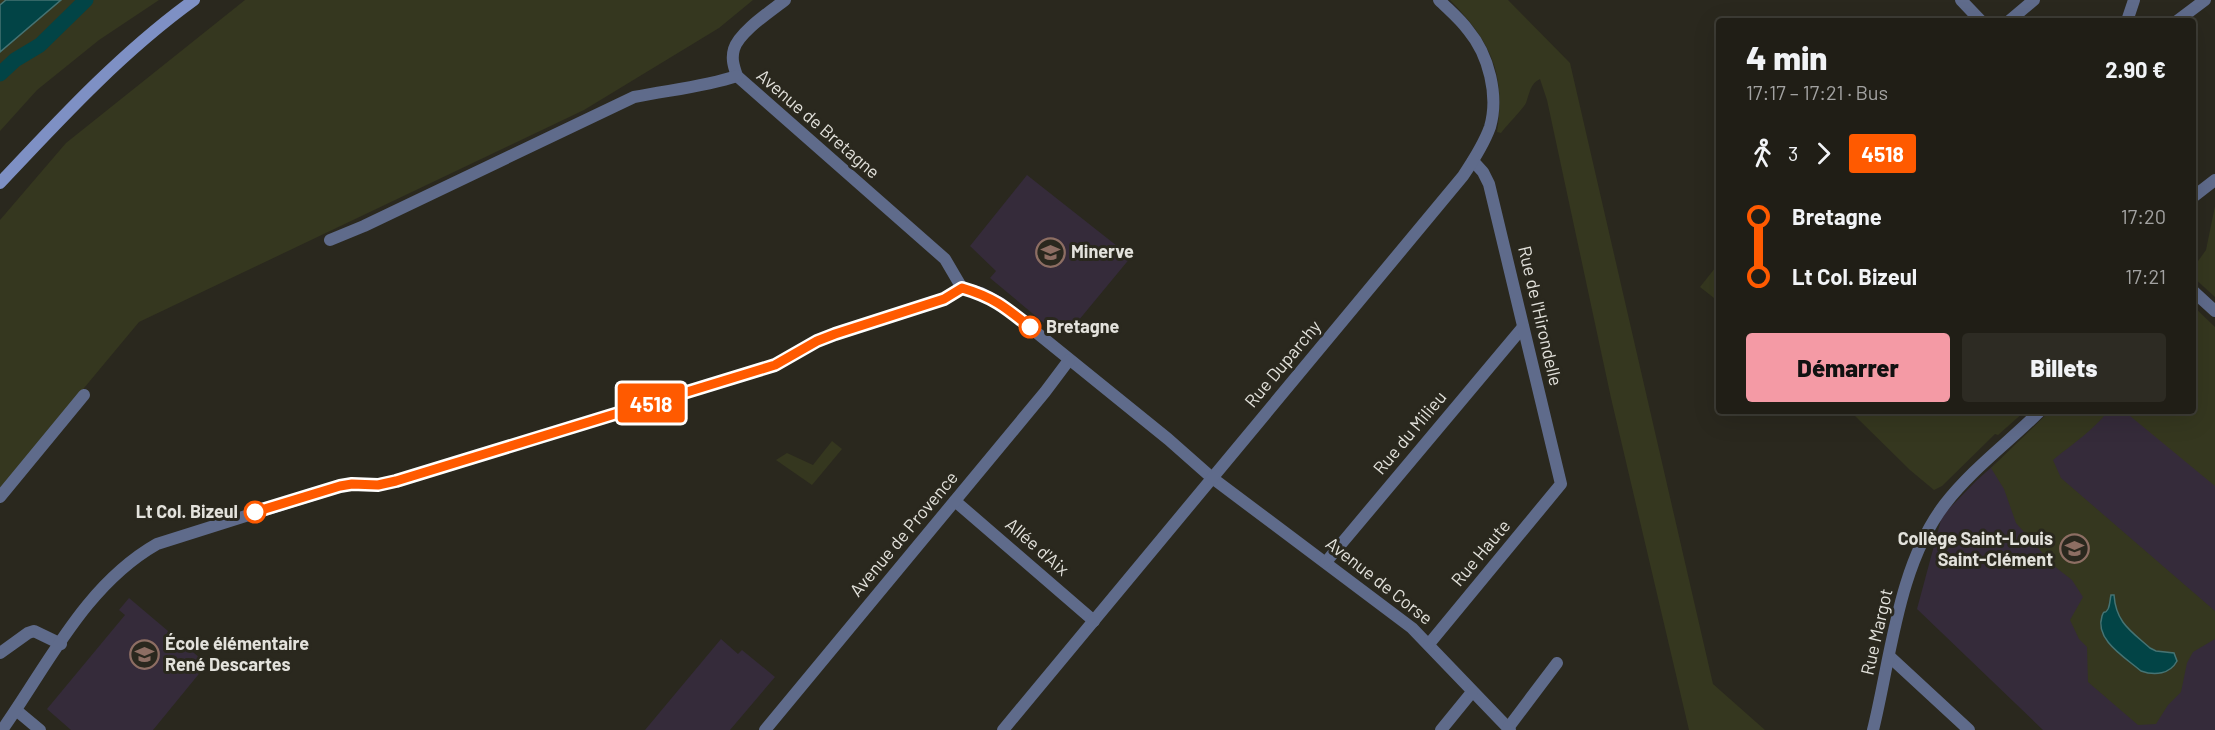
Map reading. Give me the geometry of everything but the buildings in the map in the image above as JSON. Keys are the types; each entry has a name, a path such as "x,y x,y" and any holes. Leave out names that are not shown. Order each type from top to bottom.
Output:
{"main road":[{"path":"0,183 125,56 166,20 194,0"}],"street":[{"path":"737,76 732,61 734,47 743,35 785,0"},
{"name":"Rue Duparchy","path":"1003,730 1463,176 1473,161 1490,127 1492,100 1490,77 1474,37 1439,0"},
{"path":"1961,0 1978,18"},
{"path":"2013,18 2034,0"},
{"path":"2128,18 2134,0"},
{"path":"2181,18 2205,0"},
{"name":"Avenue de Bretagne","path":"330,240 364,226 634,97 716,83 737,76 945,259 962,288"},
{"name":"Rue de l'Hirondelle","path":"1473,161 1483,172 1489,184 1561,484"},
{"path":"2196,195 2215,180"},
{"path":"2,730 76,619 111,578 133,559 157,544 340,486 378,485 396,481 775,365 826,337 944,299 962,288 981,293 1000,303 1069,360 1082,368 1211,477"},
{"path":"2196,294 2215,311"},
{"name":"Rue du Milieu","path":"1326,562 1523,327"},
{"name":"Avenue de Provence","path":"771,728 1069,360"},
{"path":"0,497 84,395"},
{"name":"Rue Margot","path":"1873,730 1908,575 1924,538 1938,514 1962,484 2037,414"},
{"name":"Avenue de Corse","path":"1211,477 1412,628 1509,729"},
{"name":"Rue Haute","path":"1428,644 1561,484"},
{"name":"Allée d'Aix","path":"955,501 1094,621"},
{"path":"0,653 34,631 61,644"},
{"path":"1890,657 1969,730"},
{"path":"1509,729 1557,663"},
{"path":"1440,730 1472,692"},
{"path":"16,710 40,730"}],"shaded area":[{"name":"Minerve","path":"1027,175 1131,257 1069,332 1056,333 990,278 996,271 970,246"},
{"name":"Collège Saint-Louis Saint-Clément","path":"2047,414 2148,414 2215,477 2215,730 2043,730 1917,609 1942,516"},
{"name":"École élémentaire René Descartes","path":"129,598 207,664 153,730 71,730 47,709 125,615 119,610"},
{"path":"721,639 738,654 742,650 775,677 730,730 645,730"}],"green space":[{"path":"0,0 159,0 99,40 37,90 0,131"},
{"path":"245,0 753,0 719,28 584,110 139,322 0,489 0,220 66,143"},
{"path":"1450,0 1508,0 1570,63 1713,684 1765,730 1689,730 1611,398 1547,100 1540,79 1532,86 1521,110 1501,133 1497,132 1499,92 1492,60 1476,30"},
{"path":"2215,206 2215,297 2196,280 2196,264 2206,250"},
{"path":"1716,267 1716,300 1700,287"},
{"path":"2196,309 2215,327 2215,486 2128,414 2196,414"},
{"path":"1853,414 2022,414 1998,435 1995,434 1942,486 1934,490 1910,470"},
{"path":"2047,414 2105,414 2089,431 2053,460 2061,478 2215,611 2215,639 2193,652 2187,663 2181,692 2168,705 2156,724 2138,725 2088,682 2087,647 2079,639 2070,620 2083,597 2072,580 2054,566 2016,523 2004,489 1991,468"},
{"path":"832,441 842,449 812,485 776,460 787,453 813,465"}],"water":[{"path":"6,0 61,0 0,52 0,5"},
{"path":"2111,595 2114,595 2121,620 2131,631 2150,648 2174,653 2177,661 2170,669 2157,673 2141,671 2107,641 2101,625 2102,616 2109,607"}],"waterway":[{"path":"0,74 15,60 40,45 86,0"}],"bus line":[{"name":"4518","path":"255,512 340,486 352,484 371,486 396,481 775,365 817,341 915,310 944,299 962,288 981,293 1000,303 1030,327"}],"place":[{"name":"Minerve","path":"1050,252"},
{"name":"Bretagne","path":"1030,327"},
{"name":"Lt Col. Bizeul","path":"255,512"},
{"name":"Collège Saint-Louis Saint-Clément","path":"2074,549"},
{"name":"École élémentaire René Descartes","path":"144,654"}]}
